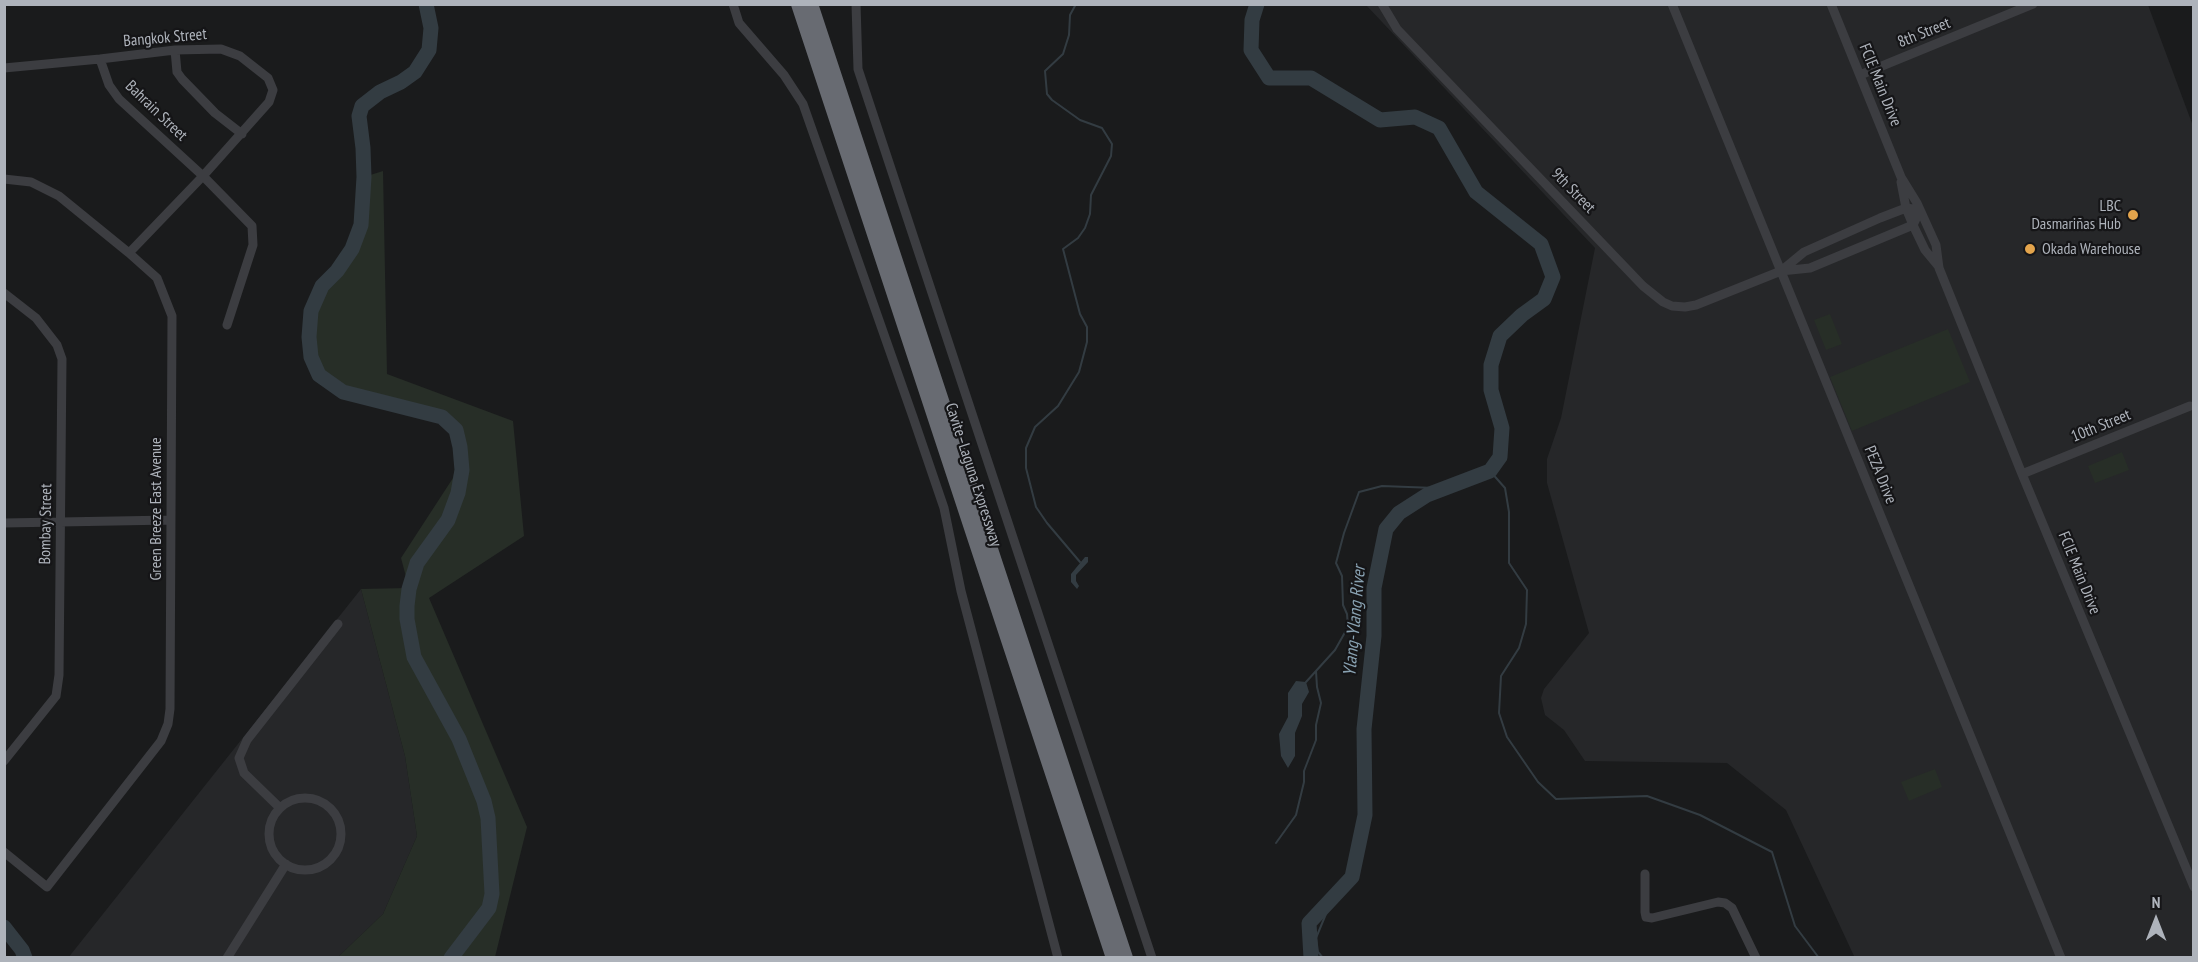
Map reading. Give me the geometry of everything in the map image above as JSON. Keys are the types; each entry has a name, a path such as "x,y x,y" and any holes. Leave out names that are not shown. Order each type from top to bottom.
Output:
{"highway":[{"name":"Cavite–Laguna Expressway","path":"798,4 1113,957"},
{"name":"Cavite–Laguna Expressway","path":"811,4 1126,957"}],"street":[{"path":"733,4 739,23 784,75 803,104 914,417 944,508 964,602 1058,957"},
{"path":"856,4 858,69 1152,957"},
{"name":"9th Street","path":"1382,4 1397,29 1644,286 1663,302 1672,306 1696,305 1781,271 1810,268 1913,225"},
{"name":"PEZA Drive","path":"1672,4 2061,957"},
{"name":"FCIE Main Drive","path":"1831,4 1900,177 1920,210 1936,245 1939,268 2193,887"},
{"name":"8th Street","path":"1860,75 2033,4"},
{"path":"174,50 177,72 182,80 214,113 242,134"},
{"name":"Bangkok Street","path":"4,68 174,50 227,50 240,56 268,78 273,95 242,134 129,253"},
{"name":"Bahrain Street","path":"100,59 109,85 119,99 203,176 252,226 253,245 227,325"},
{"name":"FCIE Main Drive","path":"1900,177 1906,208 1913,225 1925,250 1939,268"},
{"name":"Green Breeze East Avenue","path":"4,179 31,182 52,192 129,253 157,278 172,316 168,724 161,741 47,887 4,852"},
{"path":"1906,208 1920,210 1913,225"},
{"name":"9th Street","path":"1781,271 1804,252 1906,208"},
{"name":"Bombay Street","path":"4,293 36,318 57,345 62,359 62,523 59,675 56,696 4,762"},
{"name":"10th Street","path":"2022,474 2190,405"},
{"path":"4,523 171,520"},
{"path":"280,808 244,773 239,758 246,740 338,624"},
{"path":"302,798 315,799 326,804 335,813 342,836 332,858 322,866 310,870 297,869 278,857 269,837 273,816 280,808 290,801 302,798"},
{"path":"227,957 286,864"},
{"path":"1645,874 1646,917 1652,918 1718,902 1725,903 1732,908 1756,957"}],"shaded area":[{"path":"1366,5 2148,5 2193,126 2193,957 1854,956 1786,810 1727,763 1585,761 1564,730 1545,715 1541,698 1544,689 1589,633 1547,483 1547,459 1561,418 1595,248"},
{"path":"383,171 387,374 513,421 524,536 429,598 527,827 495,957 338,957 383,914 417,836 405,756 361,589 409,588 401,558 453,478 460,447 456,430 442,417 398,407 362,403 319,375 311,357 309,337 311,311 322,286 337,271 352,249 361,225 364,177"},
{"path":"1830,314 1842,344 1826,350 1814,320"},
{"path":"1948,329 1970,382 1852,431 1830,377"},
{"path":"2122,452 2129,470 2095,483 2088,466"},
{"path":"1085,557 1088,557 1088,562 1076,575 1079,586 1077,589 1071,582 1071,574"},
{"path":"361,589 405,756 417,836 383,914 338,957 68,958"},
{"path":"1296,681 1306,682 1309,692 1302,704 1302,716 1295,733 1295,756 1288,768 1281,756 1279,734 1288,717 1288,693"},
{"path":"1935,769 1942,787 1909,801 1901,782"}],"waterway":[{"path":"426,4 431,28 429,50 415,72 380,92 362,106 359,116 364,177 361,225 352,249 337,271 322,286 311,311 309,337 311,357 319,375 343,392 442,417 456,430 460,447 462,470 458,493 448,520 417,563 409,589 407,606 414,657 459,739 484,801 488,818 492,894 489,908 451,958"},
{"path":"1076,4 1070,15 1069,35 1063,54 1045,71 1047,94 1080,120 1102,128 1112,144 1111,156 1091,195 1090,214 1085,228 1078,238 1063,249 1080,314 1087,327 1087,342 1079,372 1058,406 1035,427 1026,448 1026,468 1036,507 1080,562"},
{"name":"Ylang-Ylang River","path":"1257,4 1252,20 1251,50 1269,78 1311,78 1380,120 1415,117 1439,128 1476,192 1541,244 1553,277 1544,299 1522,315 1500,336 1491,365 1491,390 1502,428 1500,457 1490,471 1427,495 1399,513 1386,529 1374,588 1374,636 1364,729 1365,815 1352,877 1309,923 1311,958"},
{"path":"1490,471 1505,488 1509,512 1509,563 1527,590 1526,624 1519,648 1501,676 1499,713 1507,737 1538,782 1556,799 1647,796 1700,815 1772,852 1795,926 1819,958"},
{"path":"1306,682 1335,650 1348,627 1347,614 1343,605 1342,576 1336,563 1359,492 1382,486 1435,488 1461,483"},
{"path":"1276,843 1296,815 1304,782 1304,771 1316,740 1316,725 1321,703 1316,671"},
{"path":"1323,958 1318,952 1316,938 1333,897"},
{"path":"4,927 22,950 25,958"}],"place":[{"name":"LBC Dasmariñas Hub","path":"2133,215"},
{"name":"Okada Warehouse","path":"2030,249"}]}
